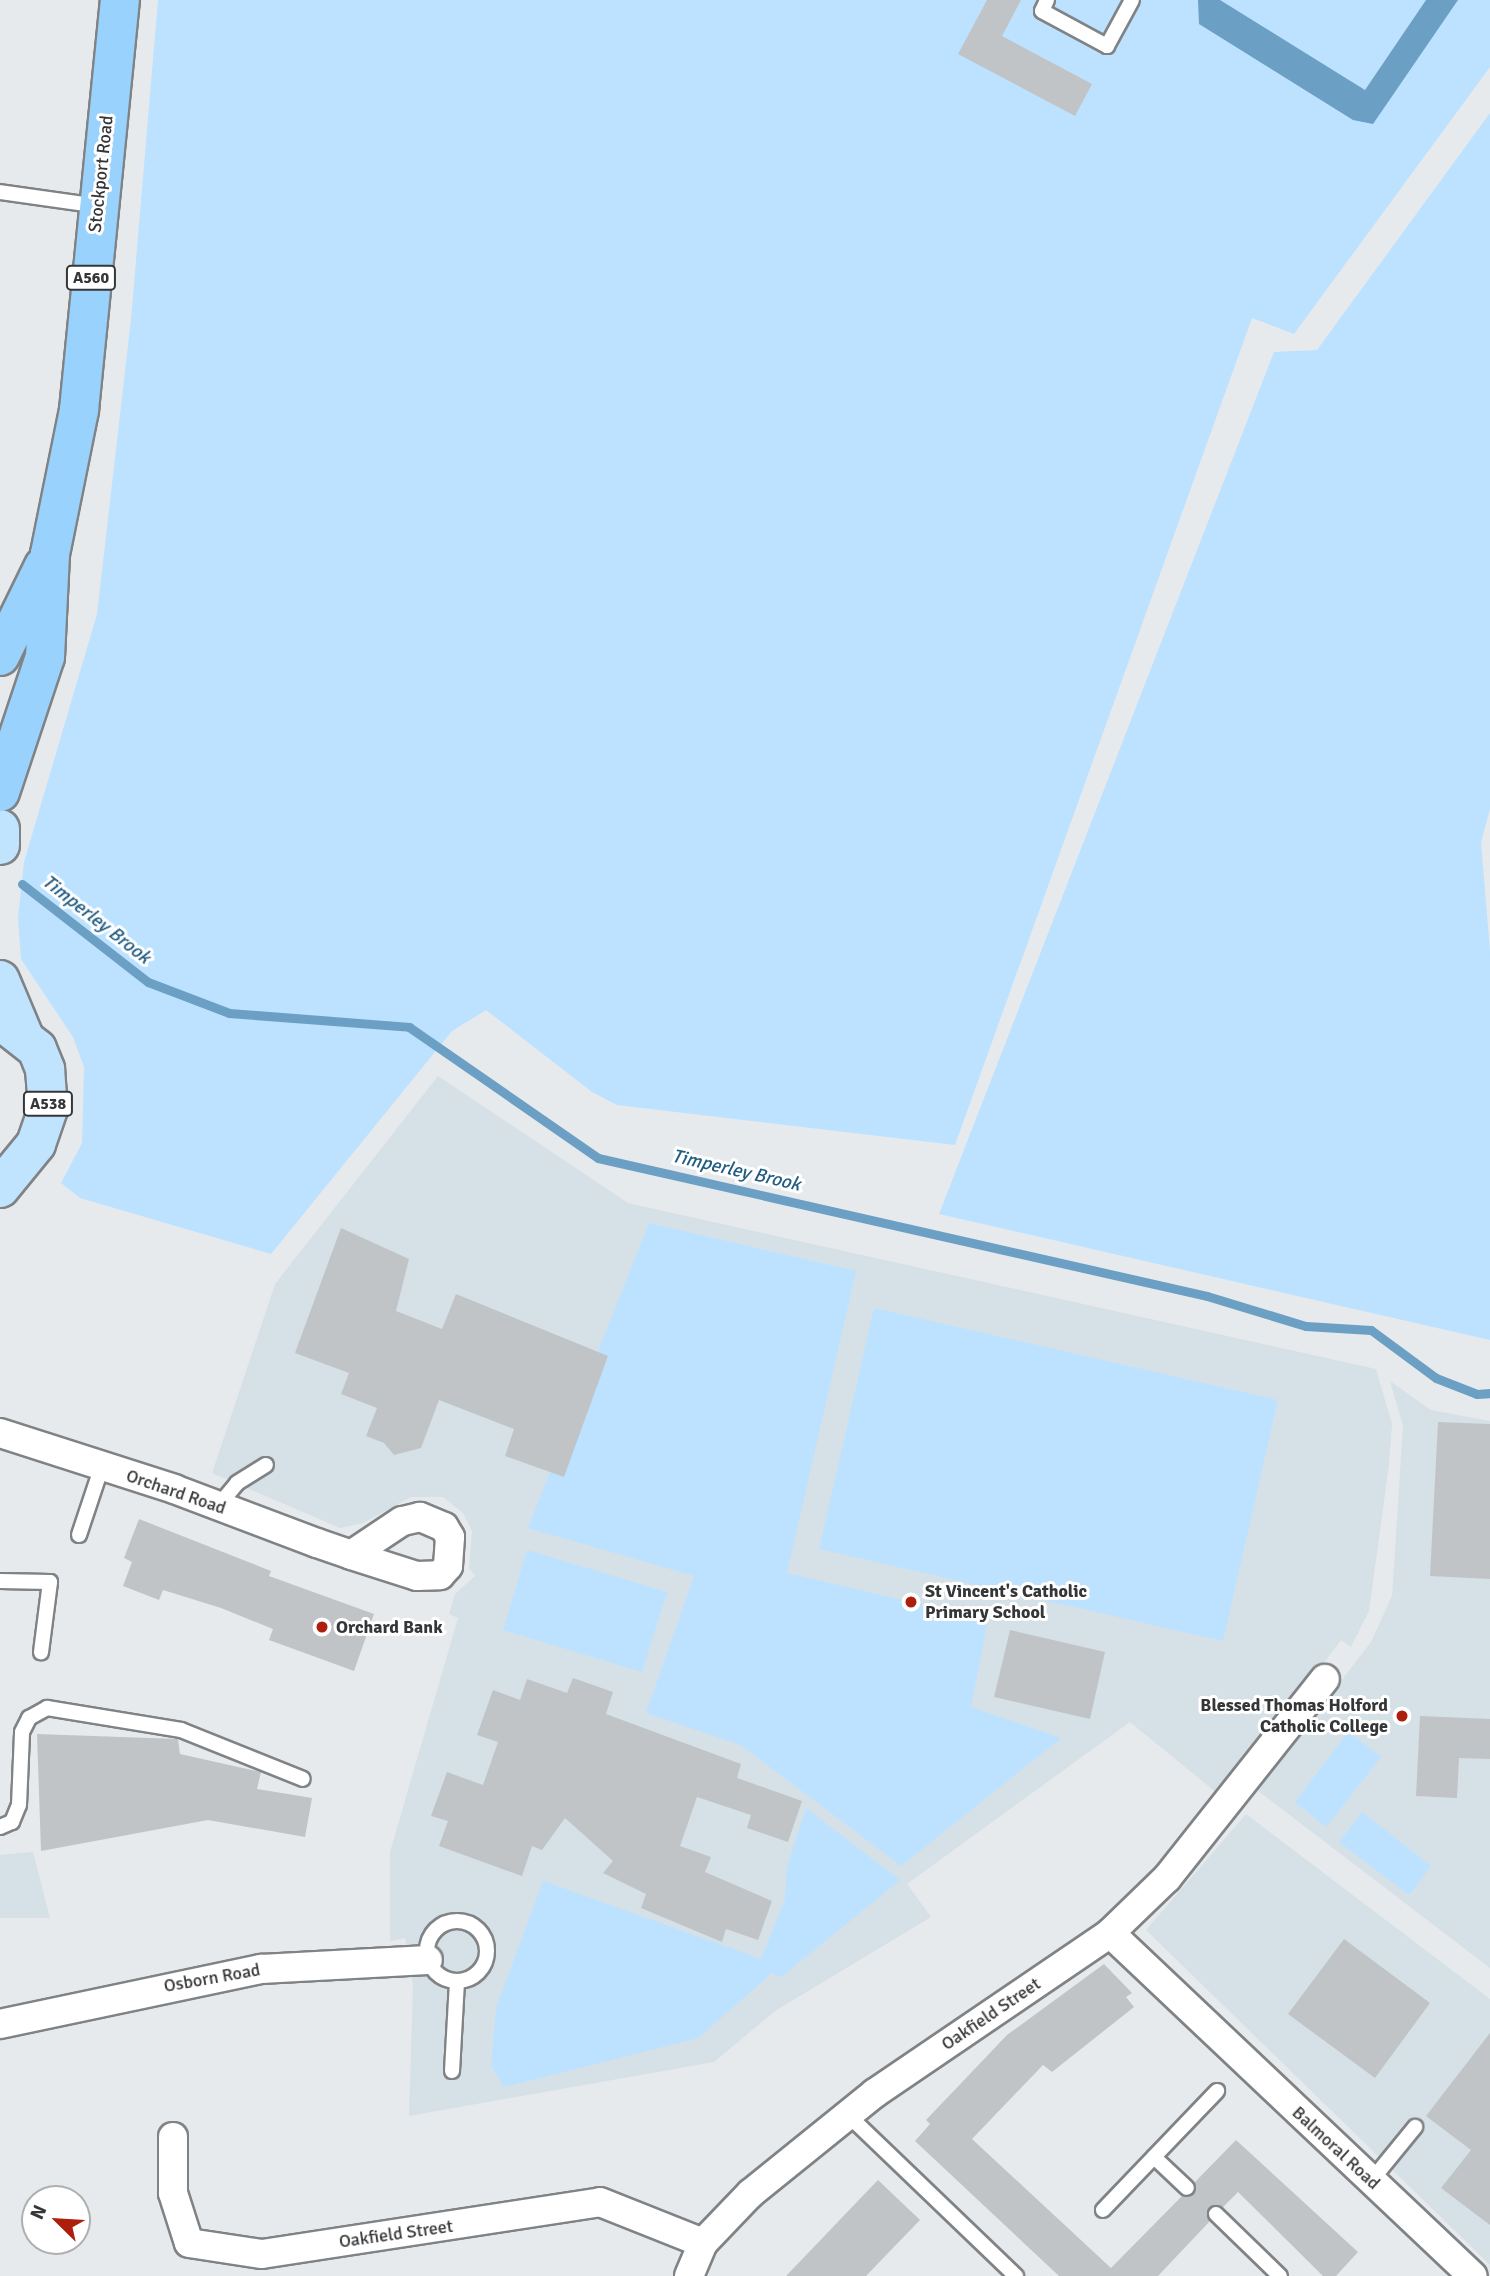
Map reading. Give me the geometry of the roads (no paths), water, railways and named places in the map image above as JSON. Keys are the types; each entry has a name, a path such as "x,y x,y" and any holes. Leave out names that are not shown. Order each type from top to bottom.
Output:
{"highway":[{"name":"Stockport Road","path":"0,792 45,657 50,554 79,410 120,0"},
{"name":"Stockport Road","path":"0,656 50,554"}],"main road":[{"path":"0,829 0,845"},
{"path":"0,980 12,1028"},
{"name":"A538","path":"0,1188 46,1127 45,1069 12,1028"}],"street":[{"name":"Orchard Road","path":"0,1433 218,1506 351,1555"},
{"name":"Oakfield Street","path":"689,2276 703,2243 751,2193 848,2115 1110,1933 1167,1878 1260,1766 1325,1679"},
{"name":"Balmoral Road","path":"1110,1933 1199,2020 1473,2276"},
{"name":"Osborn Road","path":"0,2024 261,1969 428,1960"},
{"name":"Oakfield Street","path":"173,2137 173,2193 189,2243 262,2254 600,2203 703,2243"}],"lane":[{"path":"1047,0 1042,11 1107,46 1132,0"},
{"path":"0,192 98,206"},
{"path":"218,1506 237,1483 266,1465"},
{"path":"79,1535 102,1466"},
{"path":"0,1581 50,1582 41,1653"},
{"path":"0,1827 12,1822 19,1805 22,1732 29,1718 47,1708 180,1730 303,1779"},
{"path":"450,1922 472,1925 480,1933 486,1955 475,1975 457,1982 436,1973 428,1960 435,1930 450,1922"},
{"path":"452,2071 457,1982"},
{"path":"1103,2210 1217,2091"},
{"path":"848,2115 1016,2276"},
{"path":"1371,2180 1415,2127"},
{"path":"1154,2157 1187,2188"},
{"path":"1216,2214 1280,2276"}],"waterway":[{"name":"Timperley Brook","path":"22,884 148,982 229,1013 409,1027 598,1158 1207,1296 1306,1326 1371,1330 1436,1378 1477,1394 1490,1393"}],"place":[{"name":"St Vincent's Catholic Primary School","path":"911,1602"},
{"name":"Orchard Bank","path":"322,1627"},
{"name":"Blessed Thomas Holford Catholic College","path":"1402,1716"}]}
